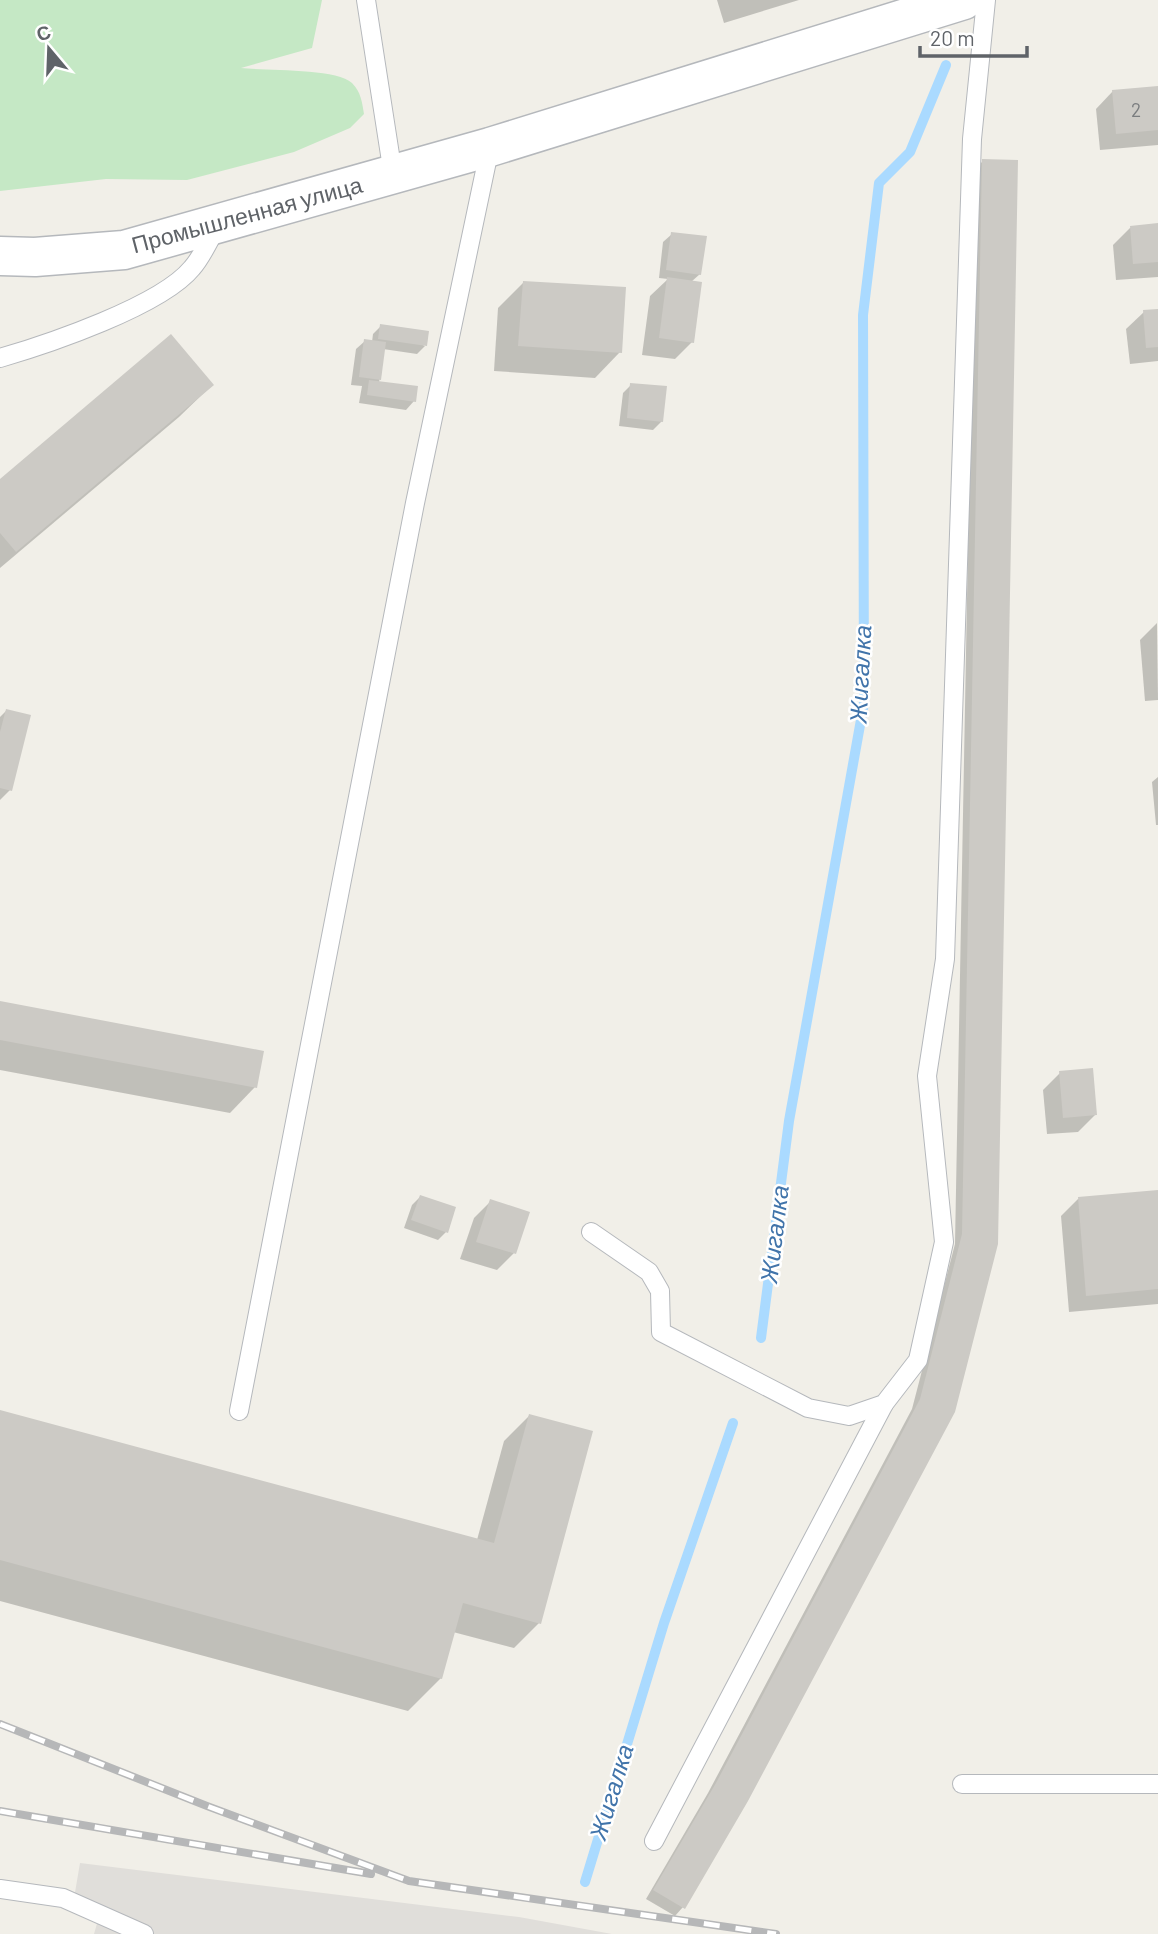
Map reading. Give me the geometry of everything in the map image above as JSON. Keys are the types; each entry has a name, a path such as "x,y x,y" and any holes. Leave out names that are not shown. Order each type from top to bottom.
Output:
{"street":[{"name":"Промышленная улица","path":"0,256 35,257 124,250 490,147 964,0"}],"lane":[{"path":"366,0 393,174"},
{"path":"654,1841 884,1404 918,1360 944,1242 927,1076 945,959 972,139 986,0"},
{"path":"239,1411 415,503 490,147"},
{"path":"0,358 45,345 164,293 192,268 219,223"},
{"path":"591,1231 649,1272 660,1291 661,1332 808,1408 849,1416 884,1404"},
{"path":"962,1784 1158,1784"},
{"path":"0,1889 63,1898 144,1934"}],"shaded area":[{"path":"80,1863 519,1917 612,1934 94,1934 98,1920 72,1910"}],"green space":[{"path":"0,0 322,0 312,48 241,68 316,72 344,78 352,83 361,97 364,114 350,128 294,152 187,180 106,179 0,191"}],"building":[{"path":"1158,86 1158,130 1116,134 1112,90"},
{"path":"982,159 1018,160 998,1244 955,1412 748,1801 685,1909 653,1890 716,1783 920,1399 962,1234"},
{"path":"1158,223 1158,262 1133,264 1130,226"},
{"path":"671,232 707,236 701,275 666,270"},
{"path":"667,277 702,282 694,343 659,338"},
{"path":"523,281 626,287 622,353 518,346"},
{"path":"1158,309 1158,347 1146,348 1143,310"},
{"path":"380,324 429,331 427,346 378,339"},
{"path":"171,334 214,385 16,552 0,533 0,479"},
{"path":"364,339 386,342 381,380 359,377"},
{"path":"369,380 418,386 416,402 367,395"},
{"path":"630,383 667,386 663,422 627,418"},
{"path":"6,709 31,715 12,791 0,788 0,732"},
{"path":"0,1001 264,1051 257,1088 0,1040"},
{"path":"1093,1068 1097,1115 1063,1118 1059,1071"},
{"path":"1158,1190 1158,1289 1086,1296 1078,1197"},
{"path":"420,1195 456,1207 448,1233 411,1220"},
{"path":"490,1199 530,1212 516,1254 476,1242"},
{"path":"0,1410 494,1543 529,1414 593,1431 541,1624 463,1603 442,1679 0,1560"}],"waterway":[{"name":"Жигалка","path":"761,1338 789,1121 864,703 863,315 879,183 910,152 946,65"},
{"name":"Жигалка","path":"585,1882 664,1623 733,1423"}],"railway":[{"path":"0,1724 207,1806 409,1881 776,1934"},
{"path":"0,1811 371,1874"}]}
